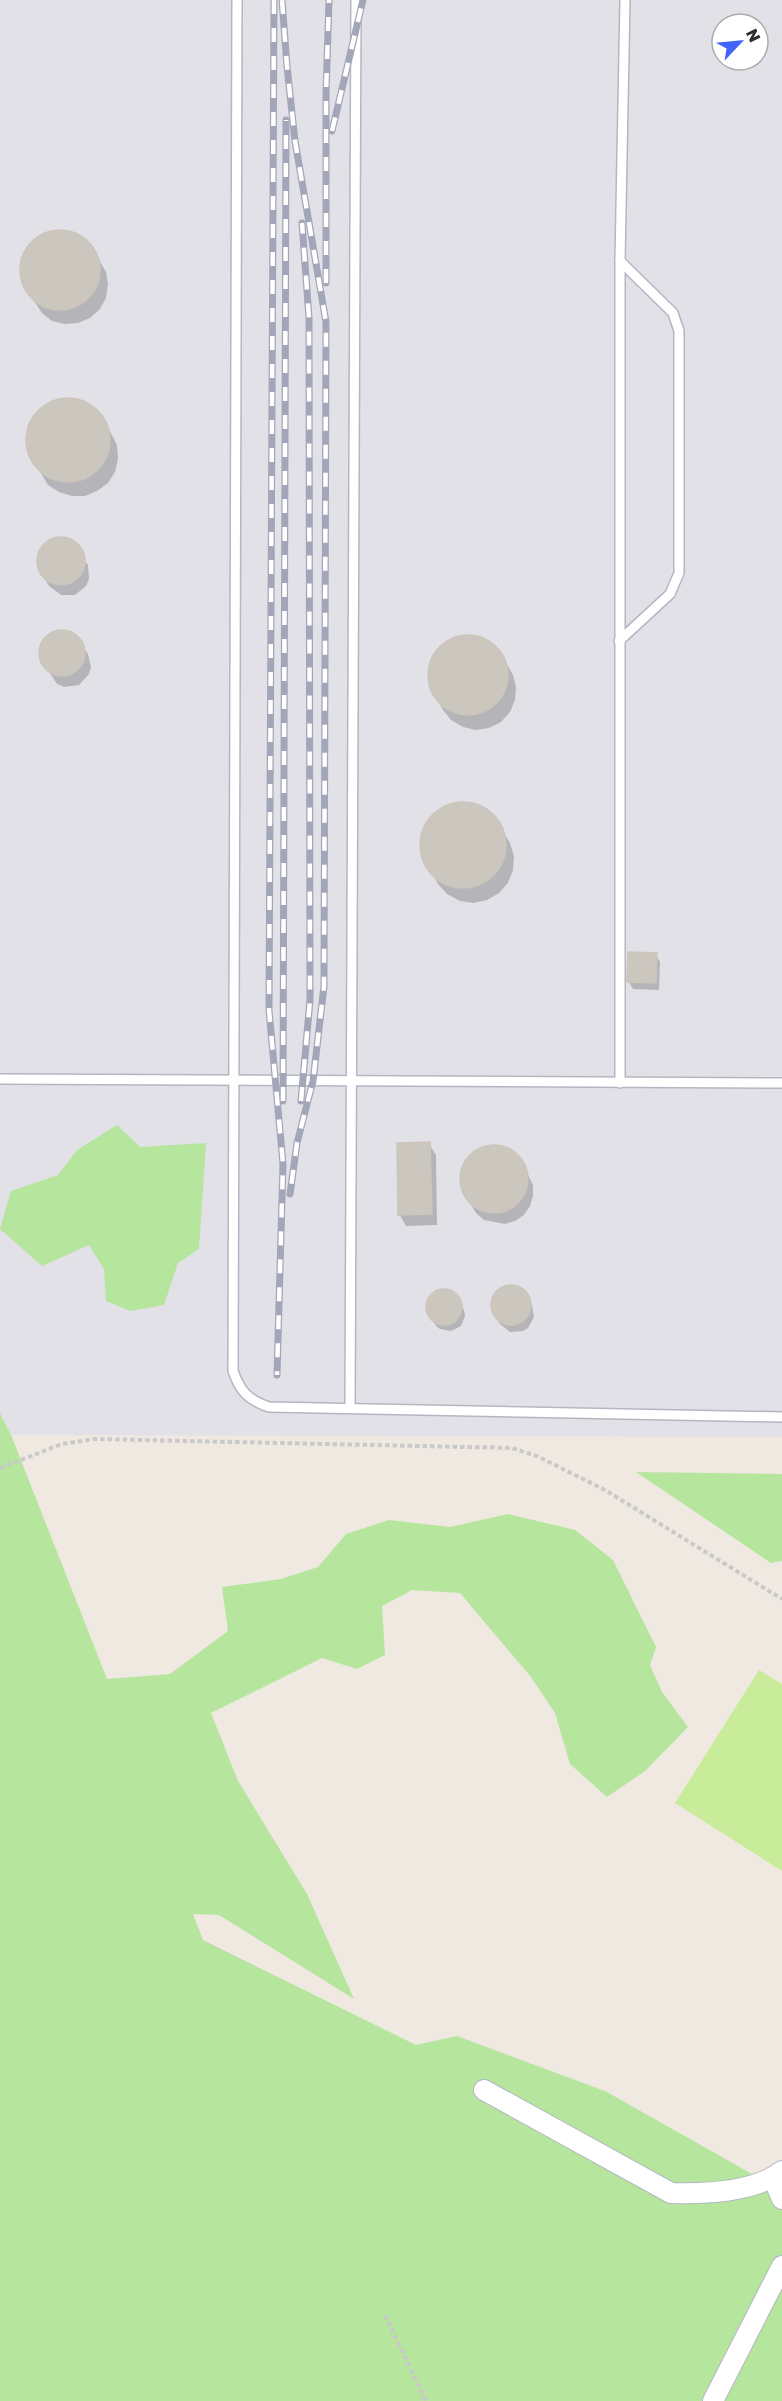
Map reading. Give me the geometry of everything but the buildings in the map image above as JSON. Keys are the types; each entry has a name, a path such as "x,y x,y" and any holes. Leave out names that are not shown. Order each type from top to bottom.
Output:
{"street":[{"path":"484,2090 671,2193 700,2194 739,2187 778,2175 782,2199"},
{"path":"713,2401 782,2266"}],"lane":[{"path":"237,0 233,1371 239,1388 252,1401 269,1407 782,1417"},
{"path":"350,1408 356,0"},
{"path":"620,1083 620,261 625,0"},
{"path":"619,642 670,594 679,573 679,331 673,313 620,261"},
{"path":"0,1079 782,1083"}],"path":[{"path":"0,1468 62,1444 95,1439 512,1448 537,1456 605,1490 782,1599"},
{"path":"385,2315 426,2401"}],"shaded area":[{"path":"0,0 782,0 782,1437 11,1435 0,1413"}],"green space":[{"path":"117,1125 140,1147 206,1143 199,1249 178,1263 164,1305 130,1311 106,1301 104,1269 89,1245 42,1266 0,1229 11,1191 58,1175 77,1150"},
{"path":"0,1413 11,1435 107,1679 170,1674 228,1631 222,1587 281,1579 318,1567 346,1534 389,1520 450,1527 508,1514 575,1530 613,1560 656,1647 650,1665 662,1692 688,1727 645,1771 607,1797 570,1764 555,1713 531,1677 460,1593 412,1590 382,1606 385,1655 357,1669 322,1658 211,1713 238,1781 307,1894 354,1999 219,1915 193,1914 203,1940 416,2045 457,2036 605,2091 782,2191 782,2401 0,2401"},
{"path":"636,1472 782,1474 782,1561 771,1563"},
{"path":"759,1670 782,1684 782,1871 675,1803"}],"railway":[{"path":"274,0 269,1010 283,1164 277,1375"},
{"path":"282,0 295,141 326,322 324,986 313,1081 297,1143 290,1194"},
{"path":"326,283 326,94 329,0"},
{"path":"332,131 363,0"},
{"path":"283,1101 286,120"},
{"path":"301,1101 310,1000 309,318 302,223"}]}
